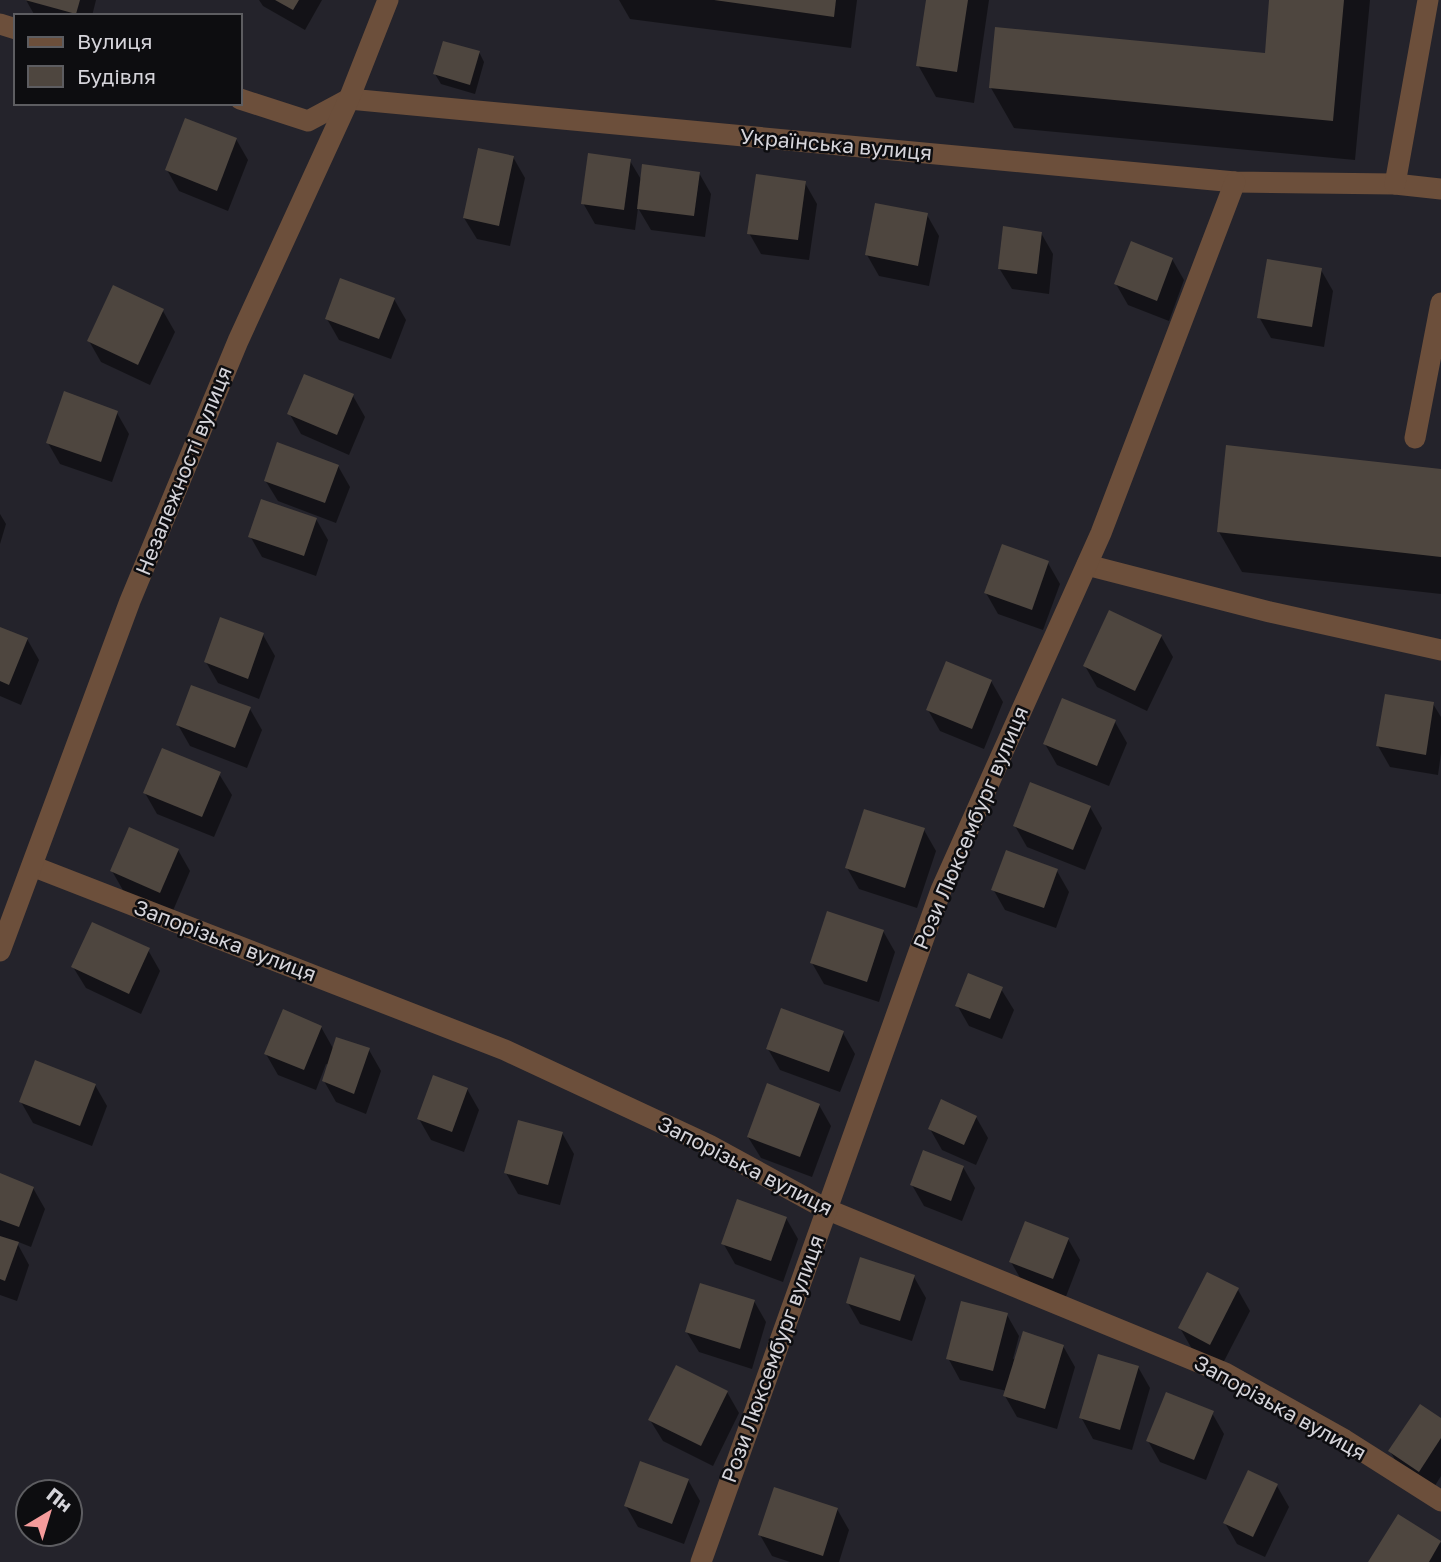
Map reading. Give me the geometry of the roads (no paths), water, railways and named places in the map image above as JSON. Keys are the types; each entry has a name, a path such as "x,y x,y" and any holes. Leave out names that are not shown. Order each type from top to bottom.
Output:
{"street":[{"name":"Незалежності вулиця","path":"0,951 130,601 228,366 349,99 388,0"},
{"path":"1395,184 1428,0"},
{"path":"242,100 308,121 349,99"},
{"name":"Українська вулиця","path":"349,99 1235,182 1395,184 1441,189"},
{"name":"Рози Люксембург вулиця","path":"701,1562 941,890 1087,565 1235,182"},
{"path":"1415,438 1441,303"},
{"path":"1087,565 1270,612 1441,650"},
{"name":"Запорізька вулиця","path":"32,866 505,1050 709,1145 826,1209 1225,1373 1345,1440 1441,1501"}]}
